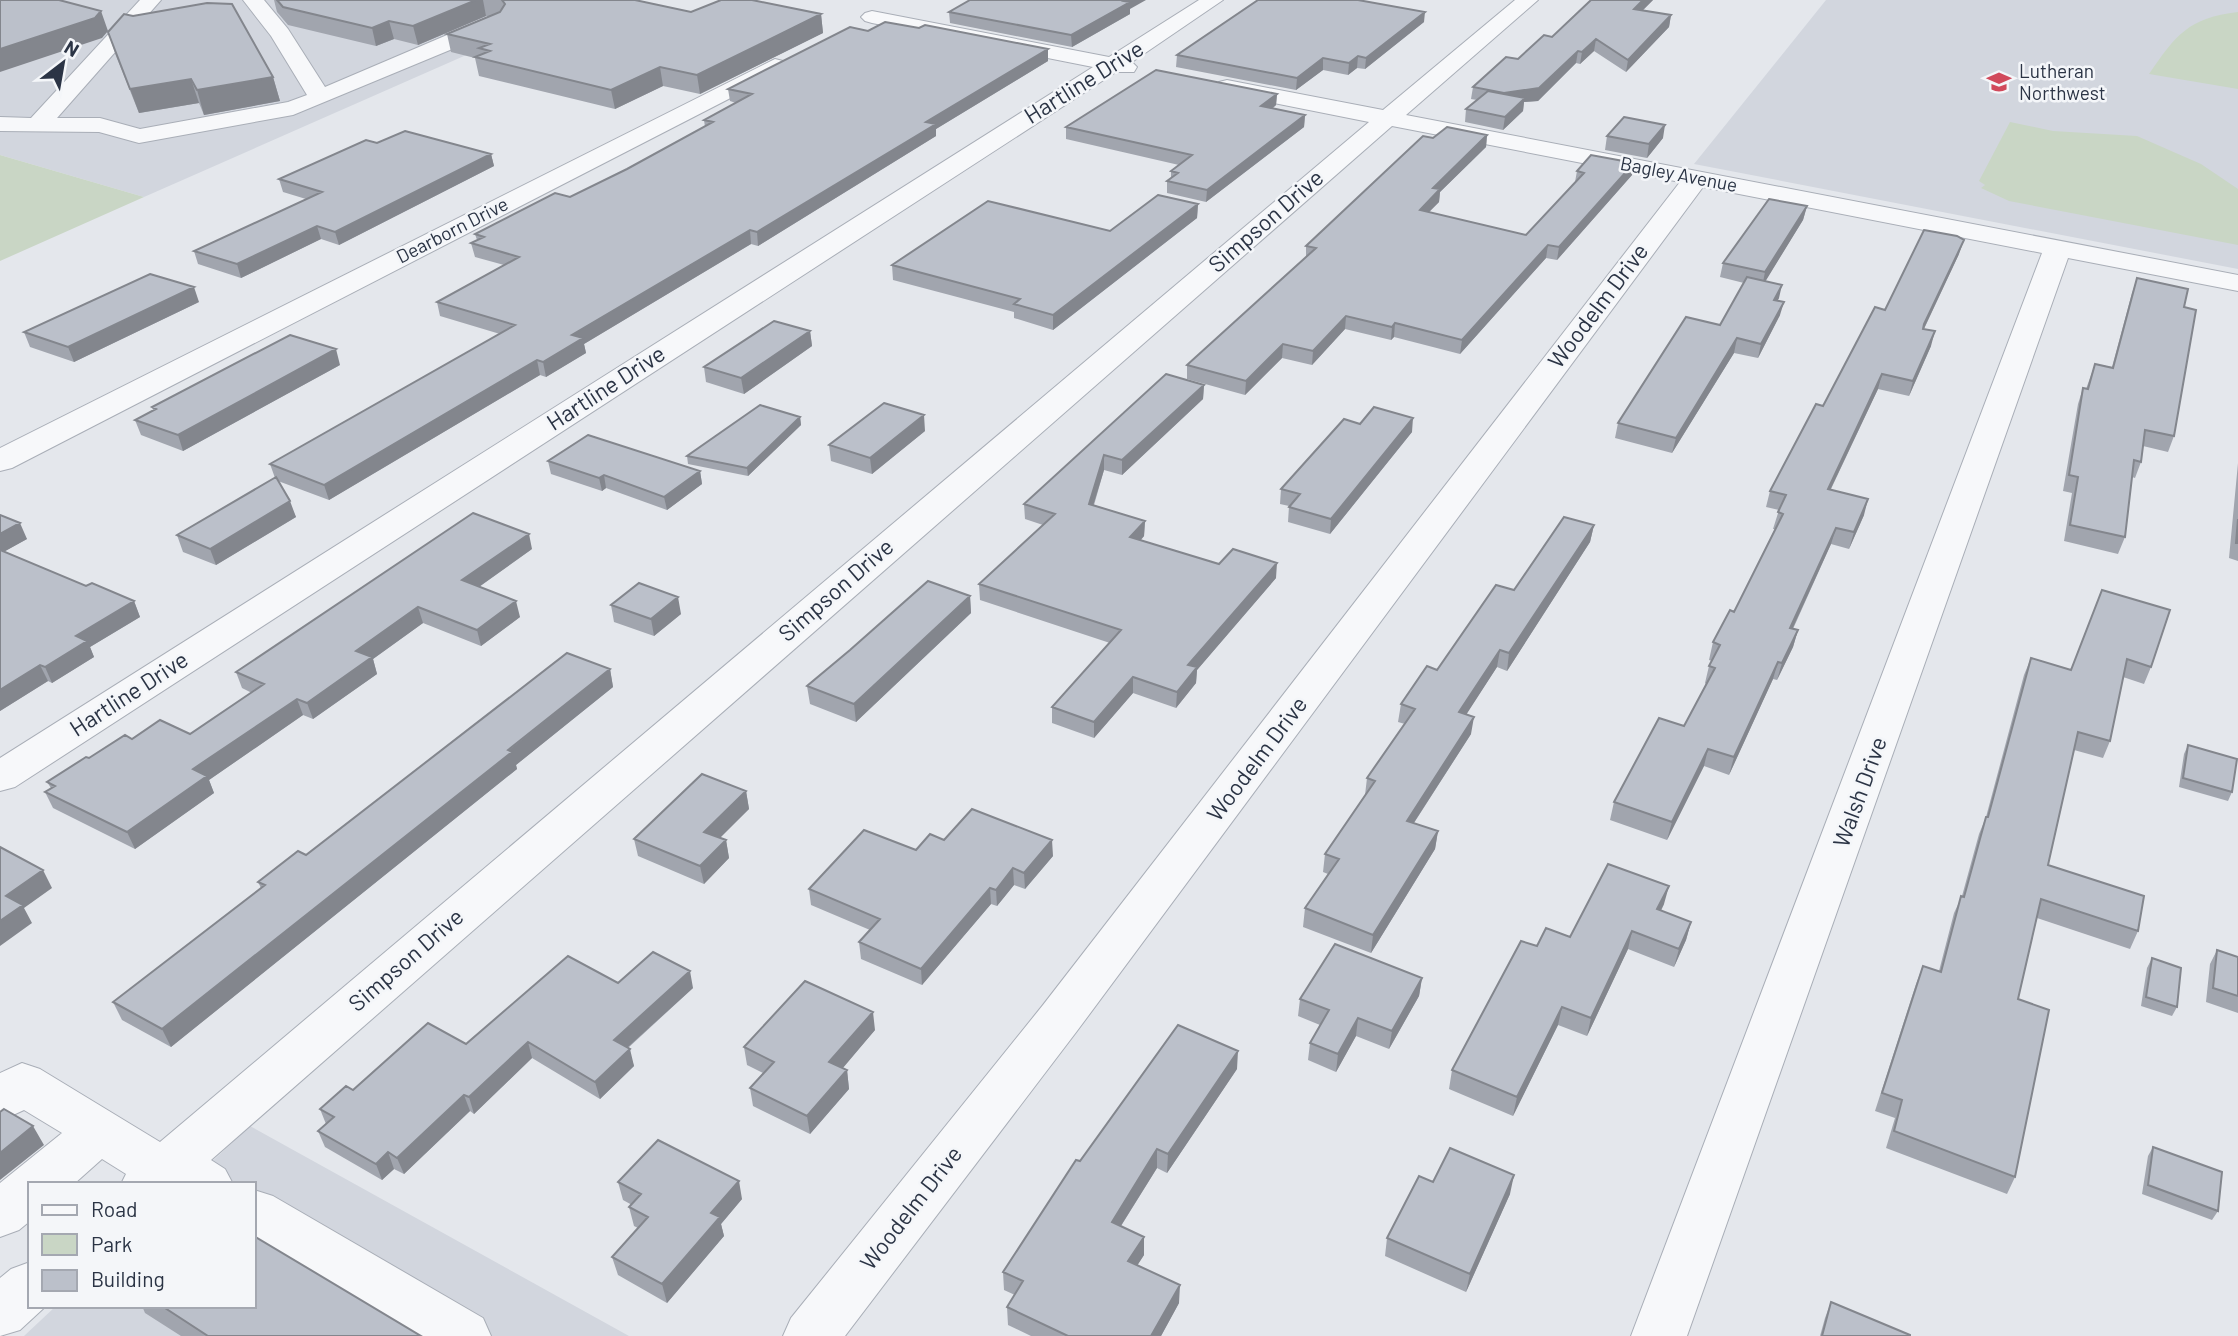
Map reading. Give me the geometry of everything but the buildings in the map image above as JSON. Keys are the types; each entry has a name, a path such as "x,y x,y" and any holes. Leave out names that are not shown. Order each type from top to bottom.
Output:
{"street":[{"path":"37,125 151,0"},
{"path":"253,0 280,34 320,98"},
{"path":"905,0 860,23 1152,72"},
{"name":"Hartline Drive","path":"0,777 1213,0"},
{"name":"Simpson Drive","path":"172,1175 1387,118 1528,0"},
{"path":"0,124 100,125 139,136 293,108 495,23"},
{"name":"Dearborn Drive","path":"0,461 802,52"},
{"name":"Bagley Avenue","path":"1204,82 2238,283"},
{"name":"Woodelm Drive","path":"811,1336 1068,1007 1697,177"},
{"name":"Walsh Drive","path":"1659,1336 2058,247"},
{"path":"0,1101 22,1083 172,1175"},
{"path":"39,1182 100,1130"},
{"path":"0,1214 28,1191"},
{"path":"256,1213 463,1336"},
{"path":"0,1312 28,1288"}],"shaded area":[{"path":"0,0 591,0 144,197 0,155"},
{"name":"Lutheran Northwest","path":"1826,0 2238,0 2238,269 1694,164"},
{"path":"250,1126 629,1336 24,1336 54,1308 256,1308 256,1182 190,1182"}],"green space":[{"path":"2238,12 2238,89 2149,74 2176,39 2195,24"},
{"path":"2010,122 2053,131 2137,136 2201,164 2238,189 2238,245 2009,201 1981,188 1985,185 1979,181"},
{"path":"0,155 144,197 0,261"}],"place":[{"name":"Lutheran Northwest","path":"1999,82"}]}
